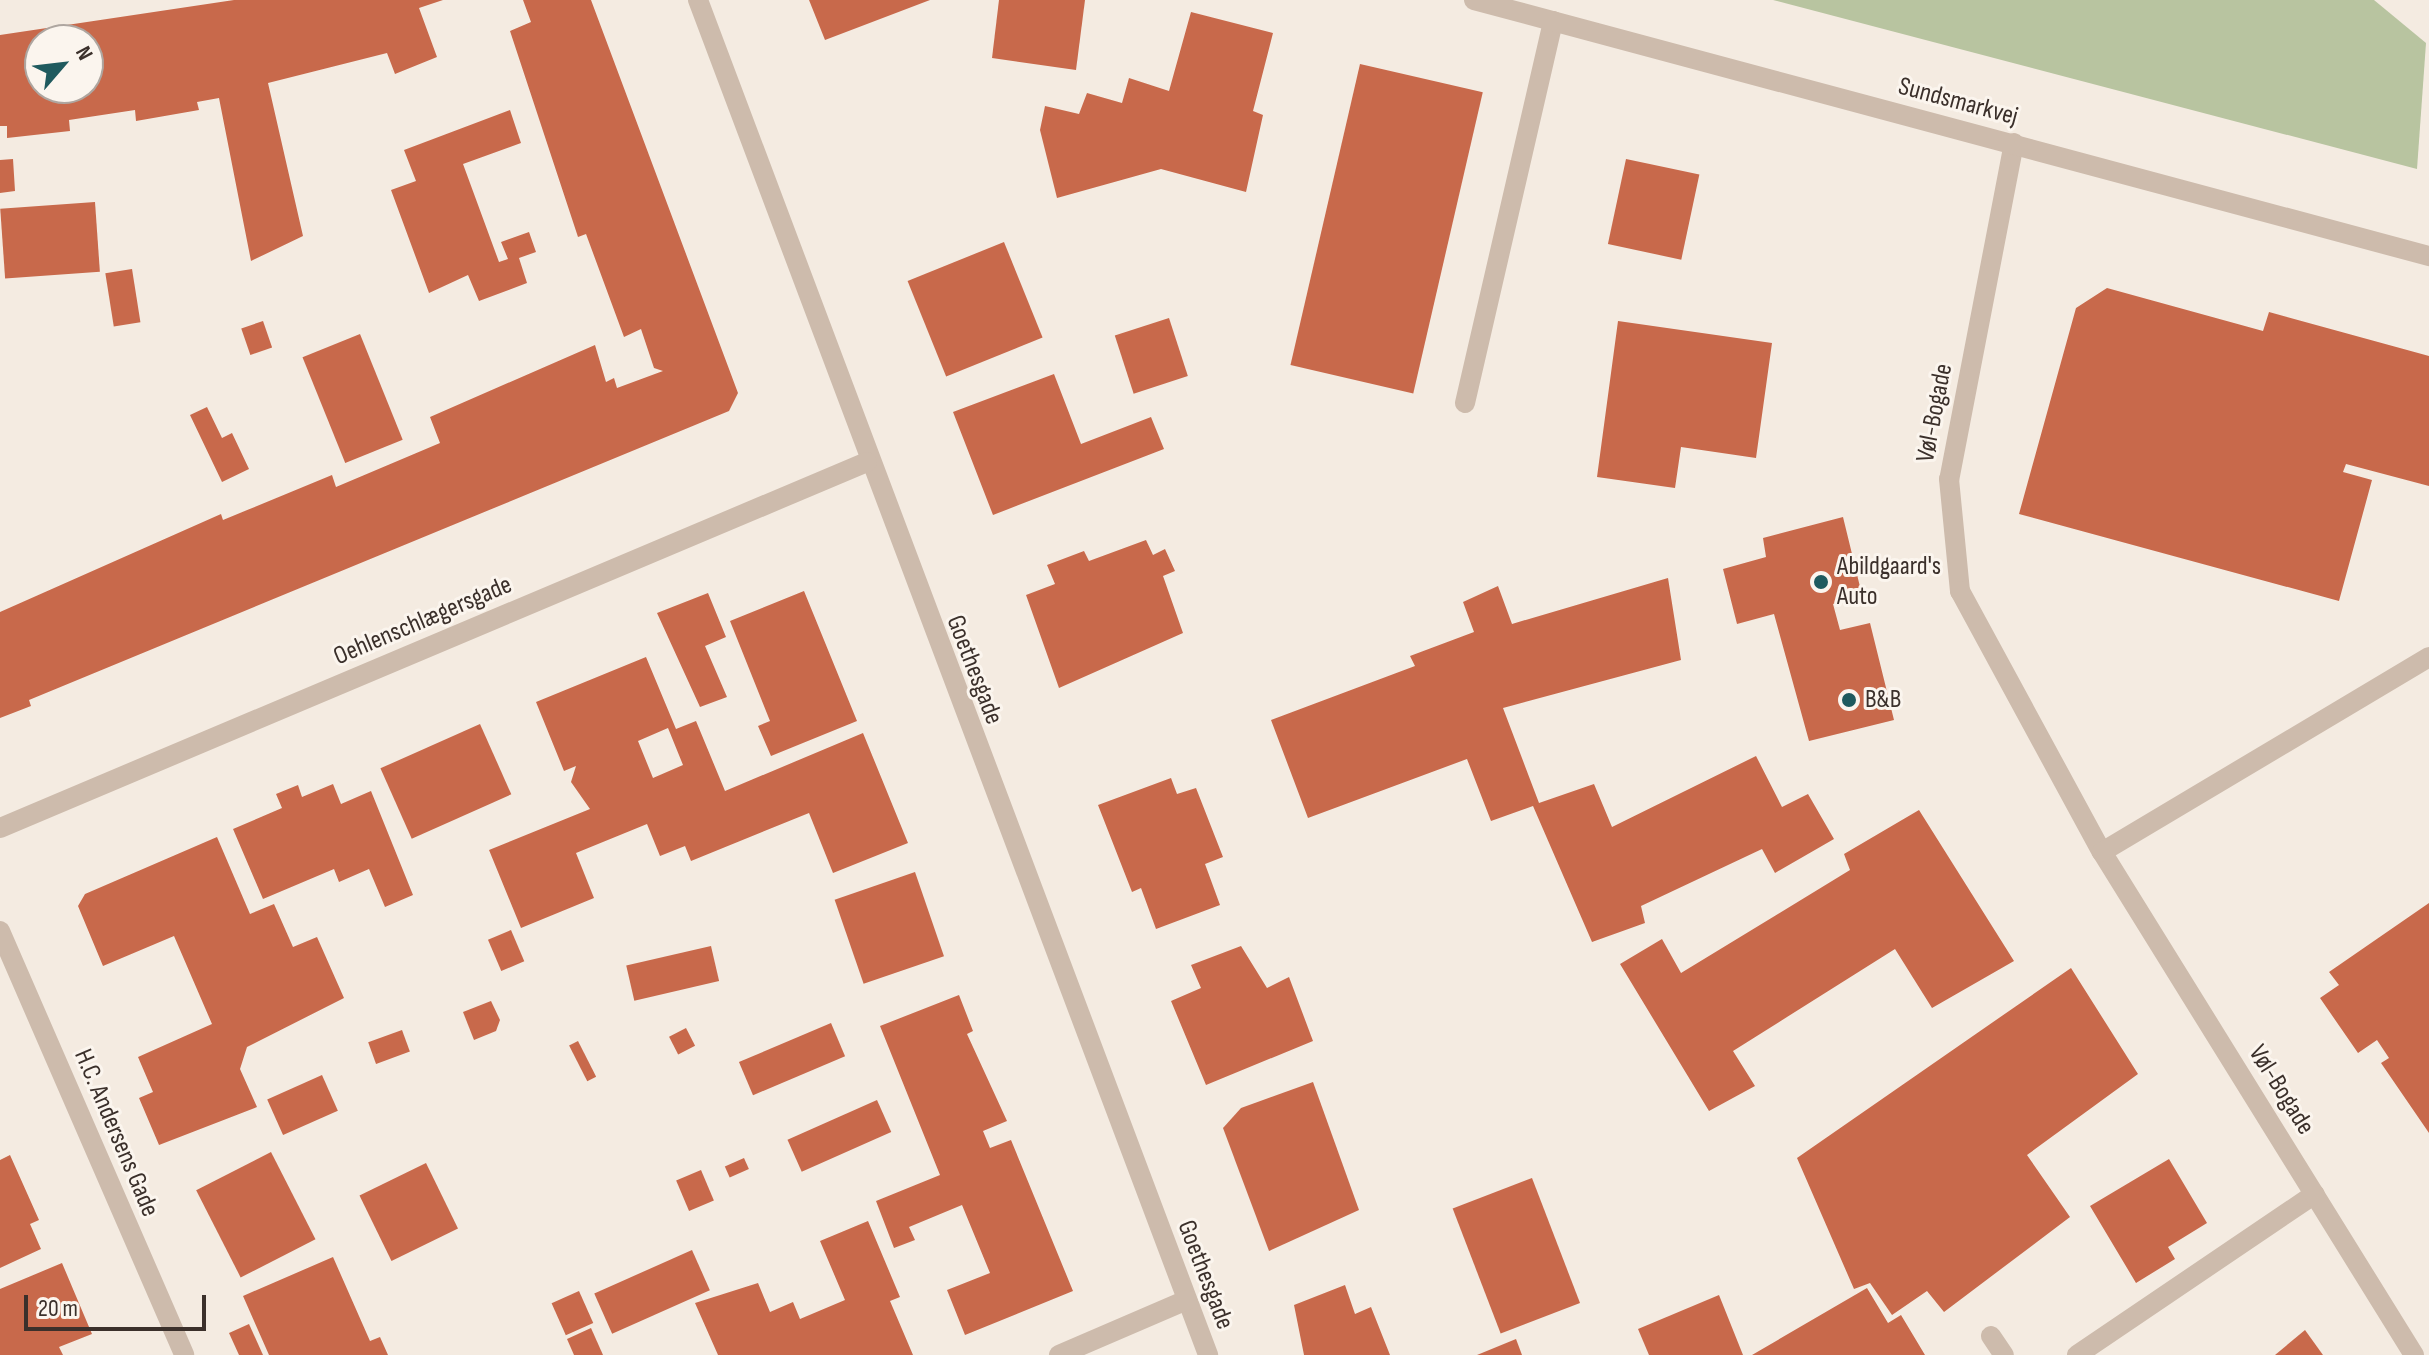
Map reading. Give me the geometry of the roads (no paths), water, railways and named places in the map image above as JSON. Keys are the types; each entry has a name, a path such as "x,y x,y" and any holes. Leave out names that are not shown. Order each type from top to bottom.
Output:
{"street":[{"name":"Goethesgade","path":"698,0 867,462 1208,1355"},
{"name":"Sundsmarkvej","path":"1474,0 2429,256"},
{"path":"1465,403 1553,21"},
{"name":"Vøl-Bogade","path":"2014,143 1949,479 1960,591 2102,852 2414,1355"},
{"name":"Oehlenschlægersgade","path":"0,828 867,462"},
{"path":"2102,852 2429,657"},
{"name":"H.C. Andersens Gade","path":"0,931 184,1355"},
{"path":"2077,1355 2315,1194"},
{"path":"1059,1355 1187,1300"},
{"path":"1991,1336 2004,1355"}],"place":[{"name":"Abildgaard's Auto","path":"1821,582"},
{"name":"B&B","path":"1849,700"}]}
